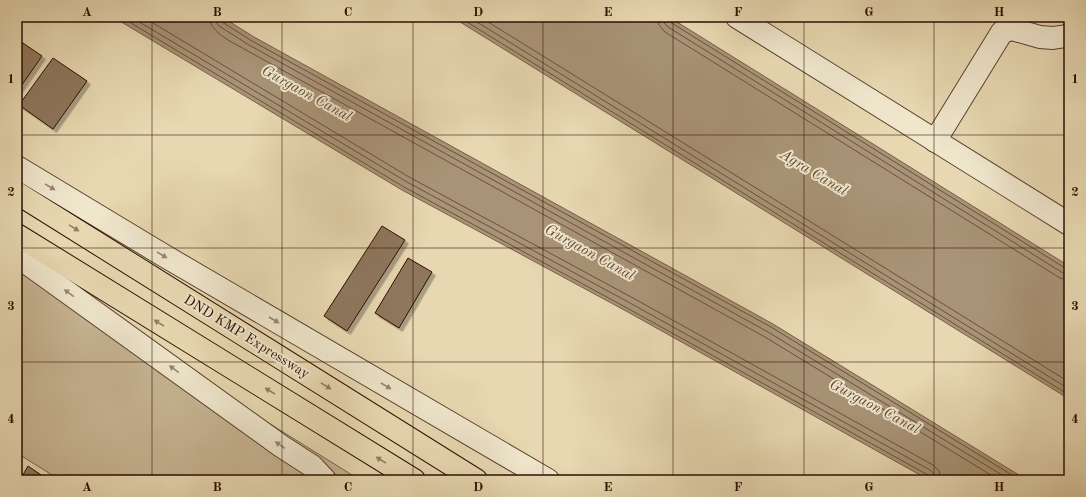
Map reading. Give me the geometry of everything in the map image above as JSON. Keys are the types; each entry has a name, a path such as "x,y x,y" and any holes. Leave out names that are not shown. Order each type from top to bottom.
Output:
{"highway":[{"name":"DND KMP Expressway","path":"17,193 476,480"},
{"path":"17,235 414,480"}],"street":[{"path":"737,17 1069,224"},
{"path":"935,141 1002,32 1012,29 1040,37 1053,38 1069,35"},
{"path":"17,167 163,255 548,480"},
{"path":"17,256 280,446 312,466 326,480"}],"shaded area":[{"path":"17,266 360,480 60,480 17,453"}],"water":[{"name":"Gurgaon Canal","path":"113,17 222,17 254,37 773,324 1027,480 929,480 626,311 402,190"},
{"name":"Agra Canal","path":"452,17 669,17 1069,266 1069,399"}],"building":[{"path":"17,39 42,56 17,92"},
{"path":"53,58 87,81 53,129 19,105"},
{"path":"382,226 405,240 347,331 324,316"},
{"path":"408,258 432,272 399,328 375,313"},
{"path":"28,466 44,477 42,480 20,480"}]}
